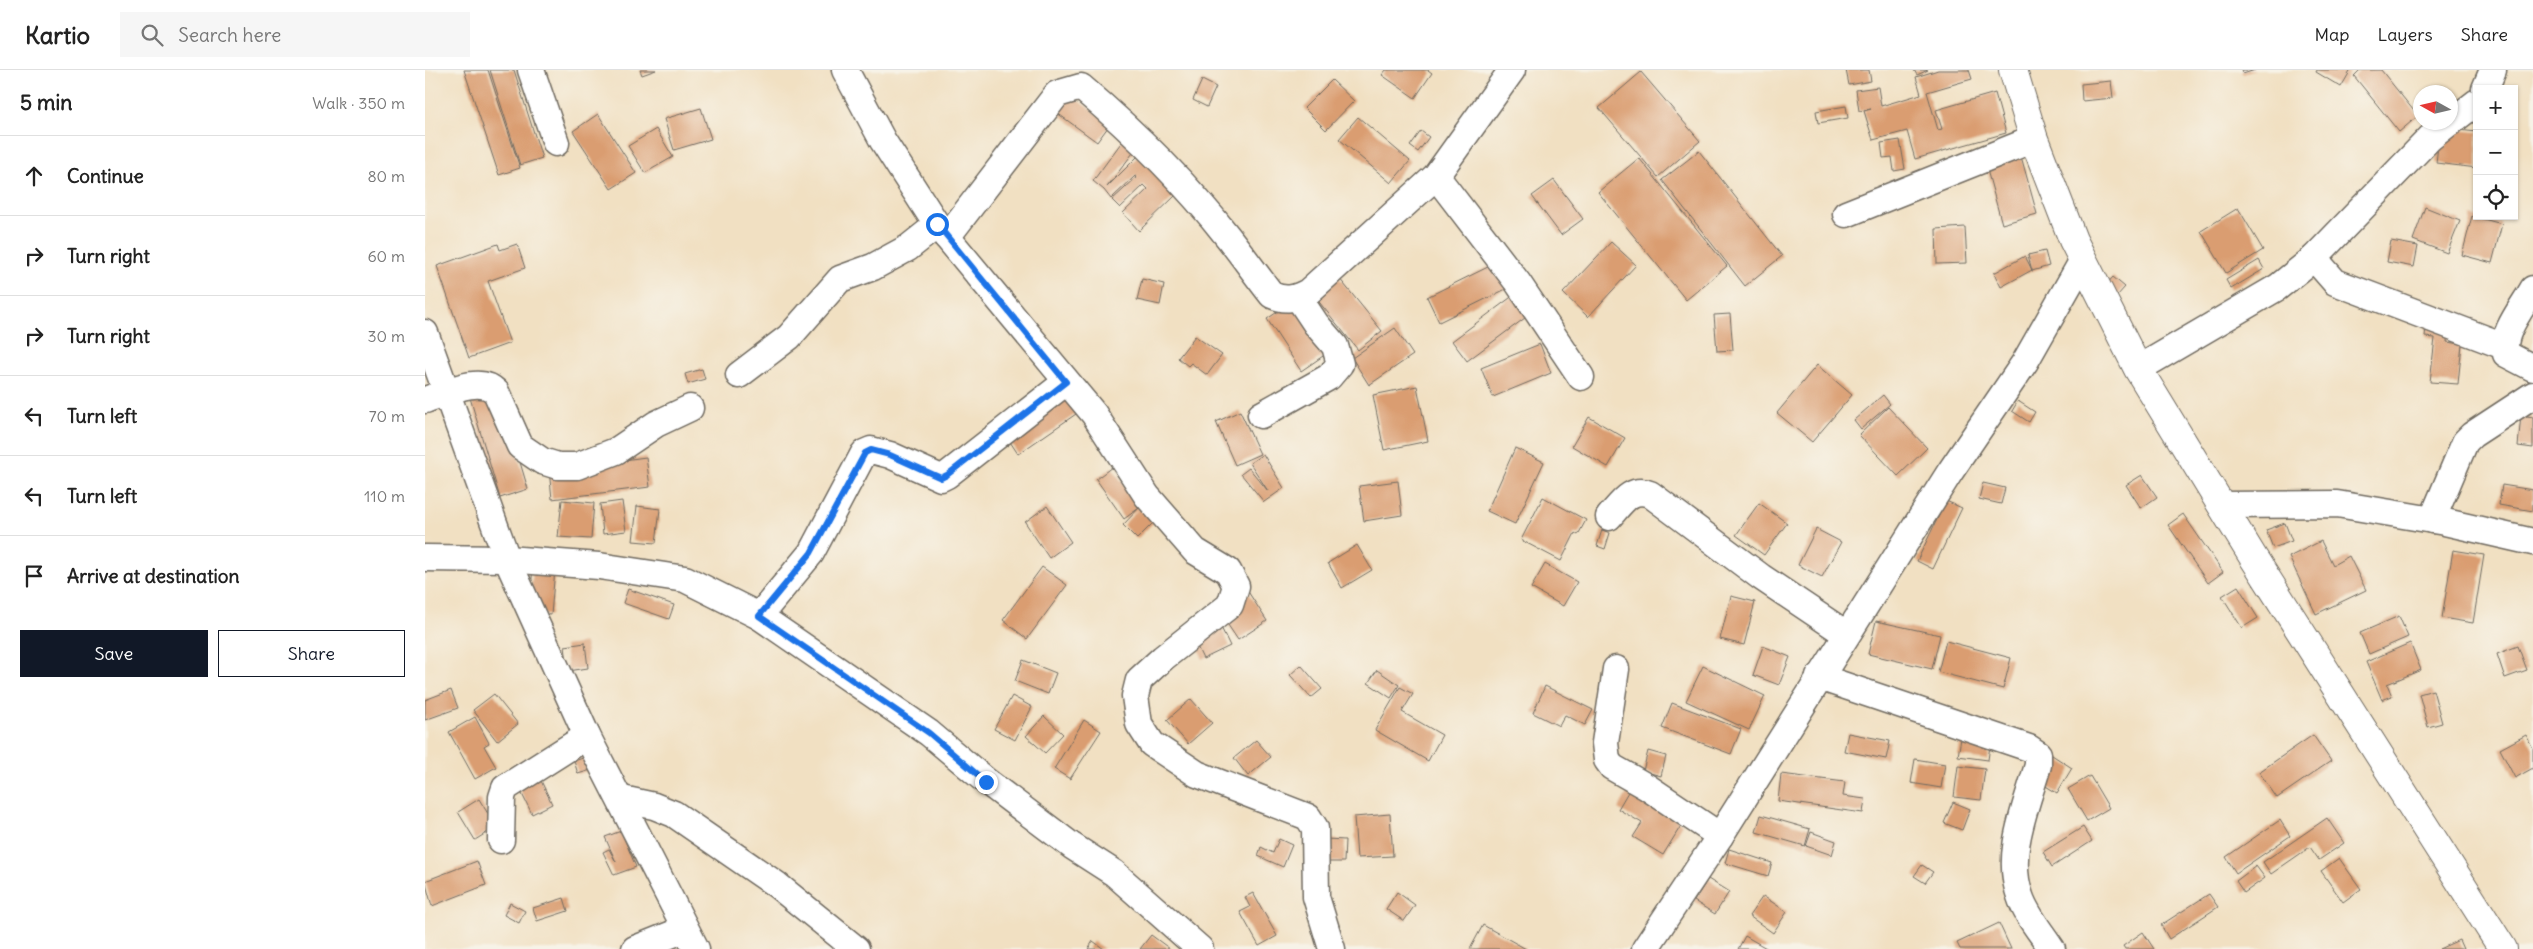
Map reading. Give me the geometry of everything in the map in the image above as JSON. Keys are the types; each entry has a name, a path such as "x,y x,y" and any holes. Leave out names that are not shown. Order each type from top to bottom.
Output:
{"main road":[{"path":"2013,70 2034,139 2083,260 2138,369 2259,565 2503,949"}],"street":[{"path":"531,70 556,143"},
{"path":"845,70 883,141 942,231 1094,414 1147,496 1195,551 1228,571 1236,586 1230,605 1163,658 1139,680 1136,686 1135,705 1139,724 1144,736 1152,744 1197,774 1309,817 1315,828 1316,898 1332,949"},
{"path":"739,375 789,337 840,279 873,267 942,231 1057,94 1081,87 1119,119 1228,236 1272,295 1280,299 1299,297 1308,292 1436,176 1512,70"},
{"path":"2487,85 2493,70"},
{"path":"2458,116 2473,105"},
{"path":"2138,369 2278,287 2314,258 2430,138 2440,130"},
{"path":"1846,214 2034,139"},
{"path":"1436,176 1517,283 1581,378"},
{"path":"2314,258 2335,282 2504,346"},
{"path":"1645,949 1720,836 1949,472 2025,362 2083,260"},
{"path":"2533,290 2504,346 2506,354 2533,368"},
{"path":"1261,415 1329,377 1340,364 1335,346 1316,324 1299,297"},
{"path":"425,333 435,397 587,736 622,799 691,939 635,949"},
{"path":"759,616 811,553 865,453 871,450 890,455 941,478 1066,382"},
{"path":"435,397 480,384 491,387 496,392 520,446 542,461 558,466 577,466 616,451 656,424 690,408"},
{"path":"2432,520 2465,442 2472,435 2533,395"},
{"path":"1609,517 1631,494 1642,490 1761,577 1846,634"},
{"path":"2223,505 2337,504 2432,520 2533,542"},
{"path":"425,558 507,559 599,566 685,579 759,616 929,733 986,782 1071,846 1114,873 1199,949"},
{"path":"1616,670 1605,743 1607,760 1612,767 1647,787 1720,836"},
{"path":"1819,677 2029,748 2037,754 2038,765 2013,853 2015,878 2020,898 2052,949"},
{"path":"501,840 502,797 505,788 587,736"},
{"path":"622,799 654,806 674,814 777,885 856,949"}],"building":[{"path":"464,70 488,70 520,168 499,175"},
{"path":"490,70 514,70 542,158 520,165"},
{"path":"640,70 656,70 642,75"},
{"path":"1386,70 1428,70 1432,73 1415,98 1382,75"},
{"path":"1846,70 1869,70 1871,81 1849,85"},
{"path":"1914,70 1928,70 1917,75"},
{"path":"1938,70 1969,70 1972,79 1927,92 1938,130 1942,129 1936,110 1995,93 2006,133 1915,159 1907,131 1873,140 1864,111 1871,109 1859,111 1856,90 1878,87 1881,106 1921,94 1916,77"},
{"path":"2241,70 2255,70 2243,74"},
{"path":"2317,70 2351,70 2341,87 2316,72"},
{"path":"2360,70 2381,70 2413,110 2413,120 2399,132 2354,76"},
{"path":"1641,72 1700,141 1658,177 1599,108"},
{"path":"1202,80 1216,87 1207,107 1193,100"},
{"path":"1332,80 1354,101 1326,130 1304,108"},
{"path":"2111,81 2113,98 2082,101 2081,84"},
{"path":"1065,92 1111,123 1097,142 1053,110"},
{"path":"1846,106 1848,118 1818,123 1816,111"},
{"path":"701,108 711,139 674,150 664,119"},
{"path":"598,114 636,173 611,189 573,131"},
{"path":"1358,117 1410,161 1391,183 1339,139"},
{"path":"656,129 673,157 645,173 628,146"},
{"path":"2440,130 2473,132 2473,168 2436,163"},
{"path":"1421,131 1429,137 1418,152 1410,146"},
{"path":"1126,136 1139,145 1107,187 1140,154 1177,194 1139,231 1123,213 1148,189 1144,185 1120,208 1112,200 1137,177 1135,176 1111,199 1093,181"},
{"path":"1900,140 1905,169 1894,171 1892,157 1883,158 1881,143"},
{"path":"2019,149 2037,214 2002,224 1984,159"},
{"path":"1699,151 1782,256 1745,286 1662,180"},
{"path":"1639,158 1727,266 1686,300 1598,192"},
{"path":"1554,180 1583,219 1561,235 1532,196"},
{"path":"2425,207 2460,221 2447,253 2413,240"},
{"path":"2238,208 2263,250 2226,273 2201,231"},
{"path":"2472,216 2473,220 2487,220 2502,224 2492,263 2462,255"},
{"path":"1965,227 1967,263 1937,264 1936,229"},
{"path":"2391,241 2418,246 2414,267 2387,262"},
{"path":"1611,242 1636,265 1588,317 1563,293"},
{"path":"498,244 500,250 517,244 525,268 488,281 510,343 469,358 437,266"},
{"path":"2045,251 2049,266 2032,271 2028,255"},
{"path":"2025,256 2032,270 2001,287 1994,273"},
{"path":"2259,260 2264,269 2231,289 2226,280"},
{"path":"1496,263 1508,288 1439,322 1427,297"},
{"path":"1335,273 1382,331 1358,350 1311,292"},
{"path":"2113,277 2125,287 2117,296 2105,286"},
{"path":"1142,279 1164,284 1160,305 1137,300"},
{"path":"1514,295 1529,315 1467,361 1452,341"},
{"path":"1292,302 1326,354 1301,371 1267,319"},
{"path":"1730,314 1733,350 1717,351 1714,315"},
{"path":"2426,325 2448,327 2447,342 2462,344 2458,384 2430,382 2435,338 2425,337"},
{"path":"1395,328 1413,355 1369,385 1352,358"},
{"path":"1195,336 1222,355 1207,375 1191,363 1188,366 1178,358"},
{"path":"1540,344 1551,373 1493,397 1481,368"},
{"path":"1817,365 1852,395 1812,442 1777,413"},
{"path":"702,369 705,379 688,384 685,374"},
{"path":"496,382 528,489 500,498 468,391"},
{"path":"1417,386 1428,441 1384,450 1373,395"},
{"path":"1059,388 1076,414 1018,454 1001,428"},
{"path":"1883,395 1890,404 1861,429 1854,420"},
{"path":"2018,401 2035,412 2029,422 2012,411"},
{"path":"1888,407 1927,448 1898,476 1859,435"},
{"path":"1240,411 1260,454 1235,465 1216,422"},
{"path":"2521,415 2533,417 2533,448 2518,446"},
{"path":"1589,417 1625,438 1608,467 1572,446"},
{"path":"1515,448 1544,462 1515,524 1487,511"},
{"path":"1263,454 1284,488 1264,502 1241,474 1249,468 1268,491 1250,463"},
{"path":"646,457 650,487 552,499 549,470"},
{"path":"1112,467 1139,508 1124,519 1096,479"},
{"path":"2142,475 2157,497 2141,508 2126,485"},
{"path":"1398,481 1402,515 1364,521 1359,486"},
{"path":"1983,483 2005,488 2001,504 1979,499"},
{"path":"2502,485 2533,490 2533,511 2499,505"},
{"path":"1543,497 1586,520 1578,535 1575,533 1561,561 1521,540"},
{"path":"562,500 594,503 591,539 558,537"},
{"path":"622,501 626,531 603,534 600,504"},
{"path":"1946,501 1962,508 1933,569 1917,561"},
{"path":"1759,503 1787,523 1764,555 1736,535"},
{"path":"637,506 660,509 656,543 633,541"},
{"path":"1047,506 1071,542 1049,558 1025,522"},
{"path":"1141,506 1156,520 1137,539 1123,525"},
{"path":"2183,514 2223,572 2208,583 2168,525"},
{"path":"2285,523 2292,541 2273,548 2266,530"},
{"path":"1816,529 1841,542 1822,577 1798,565"},
{"path":"1602,530 1610,533 1605,549 1597,546"},
{"path":"2321,541 2333,565 2349,556 2366,590 2316,614 2289,557"},
{"path":"1357,545 1372,570 1342,588 1328,563"},
{"path":"2453,550 2484,555 2473,623 2442,618"},
{"path":"1545,564 1577,582 1563,606 1531,588"},
{"path":"533,567 555,569 551,615 529,612"},
{"path":"1042,567 1067,585 1027,639 1003,620"},
{"path":"2238,586 2258,618 2242,628 2222,596"},
{"path":"628,589 674,605 669,619 623,603"},
{"path":"1247,590 1267,621 1238,640 1218,610"},
{"path":"1731,596 1755,602 1744,645 1720,639"},
{"path":"2399,616 2408,637 2369,654 2360,633"},
{"path":"1217,619 1230,646 1203,659 1190,632"},
{"path":"1876,621 1940,635 1932,669 1868,654"},
{"path":"1946,641 2011,658 2003,689 1938,672"},
{"path":"585,643 588,668 568,671 565,646"},
{"path":"2410,643 2421,670 2387,684 2392,696 2382,700 2366,662"},
{"path":"1763,646 1790,657 1779,685 1753,675"},
{"path":"2518,646 2527,670 2505,678 2497,654"},
{"path":"1023,660 1056,673 1048,694 1015,681"},
{"path":"1301,665 1322,689 1311,698 1290,675"},
{"path":"1703,666 1765,696 1749,730 1686,701"},
{"path":"1377,670 1399,685 1391,698 1368,683"},
{"path":"1545,686 1593,710 1585,725 1565,715 1559,726 1533,713"},
{"path":"1400,687 1413,694 1402,712 1442,735 1428,761 1375,730"},
{"path":"451,690 458,708 425,720 425,700"},
{"path":"2433,690 2442,723 2428,727 2419,694"},
{"path":"494,694 518,724 497,741 473,710"},
{"path":"1012,696 1032,707 1015,740 994,729"},
{"path":"1191,699 1212,723 1188,744 1167,720"},
{"path":"1672,703 1741,729 1731,754 1662,728"},
{"path":"1044,716 1063,734 1045,753 1026,736"},
{"path":"475,717 489,743 484,746 496,767 475,779 449,732"},
{"path":"1084,720 1101,731 1070,779 1054,769"},
{"path":"1963,726 1992,731 1988,760 1958,756"},
{"path":"1848,733 1890,741 1886,759 1844,751"},
{"path":"2313,735 2331,761 2277,798 2259,772"},
{"path":"2526,735 2533,748 2533,768 2515,778 2500,749"},
{"path":"1256,740 1271,757 1248,776 1234,758"},
{"path":"1648,751 1666,756 1661,776 1643,771"},
{"path":"2052,755 2072,768 2057,793 2036,780"},
{"path":"586,757 591,770 578,774 574,761"},
{"path":"1915,759 1945,764 1941,788 1911,783"},
{"path":"534,766 552,804 532,814 513,776"},
{"path":"1958,766 1985,769 1981,800 1954,797"},
{"path":"1781,774 1845,782 1843,796 1865,799 1863,813 1778,801"},
{"path":"2090,776 2109,808 2087,821 2068,789"},
{"path":"1632,785 1682,824 1663,855 1633,837 1642,823 1618,809"},
{"path":"479,799 496,827 475,840 458,812"},
{"path":"1953,802 1970,809 1962,830 1944,823"},
{"path":"1390,814 1393,856 1357,858 1354,817"},
{"path":"1761,815 1810,829 1805,846 1756,832"},
{"path":"2327,818 2344,843 2319,860 2310,847 2271,874 2263,862"},
{"path":"2280,820 2290,836 2236,873 2226,857"},
{"path":"2083,827 2092,841 2052,867 2043,852"},
{"path":"621,831 636,867 614,875 603,852 609,849 616,862 605,837"},
{"path":"1811,832 1836,841 1832,855 1806,846"},
{"path":"1279,839 1292,845 1283,867 1258,856 1261,847 1273,853"},
{"path":"1326,839 1345,840 1344,862 1326,862"},
{"path":"1729,849 1772,863 1768,876 1725,863"},
{"path":"2339,858 2361,889 2343,902 2321,871"},
{"path":"477,861 486,885 432,906 425,881"},
{"path":"1922,865 1933,872 1925,883 1914,876"},
{"path":"2256,866 2265,878 2244,893 2236,881"},
{"path":"1708,879 1729,892 1715,914 1694,901"},
{"path":"1397,892 1415,905 1404,921 1386,909"},
{"path":"1253,893 1277,936 1259,946 1240,912 1250,907 1245,897"},
{"path":"2209,894 2218,907 2169,939 2161,925"},
{"path":"1763,896 1787,912 1773,933 1749,916"},
{"path":"564,898 568,911 537,921 533,908"},
{"path":"510,903 525,911 519,923 504,915"},
{"path":"1999,923 2011,949 1960,949 1957,943"},
{"path":"1483,925 1526,949 1470,949"},
{"path":"2143,932 2154,949 2125,949 2123,946"},
{"path":"1151,935 1170,949 1140,949"},
{"path":"1745,936 1768,949 1738,949"},
{"path":"2459,940 2463,949 2439,949"},
{"path":"1093,941 1104,949 1088,949"}],"route":[{"path":"937,224 1066,382 941,478 890,455 868,450 860,459 847,483 821,538 811,553 759,616 929,733 986,782"}]}
